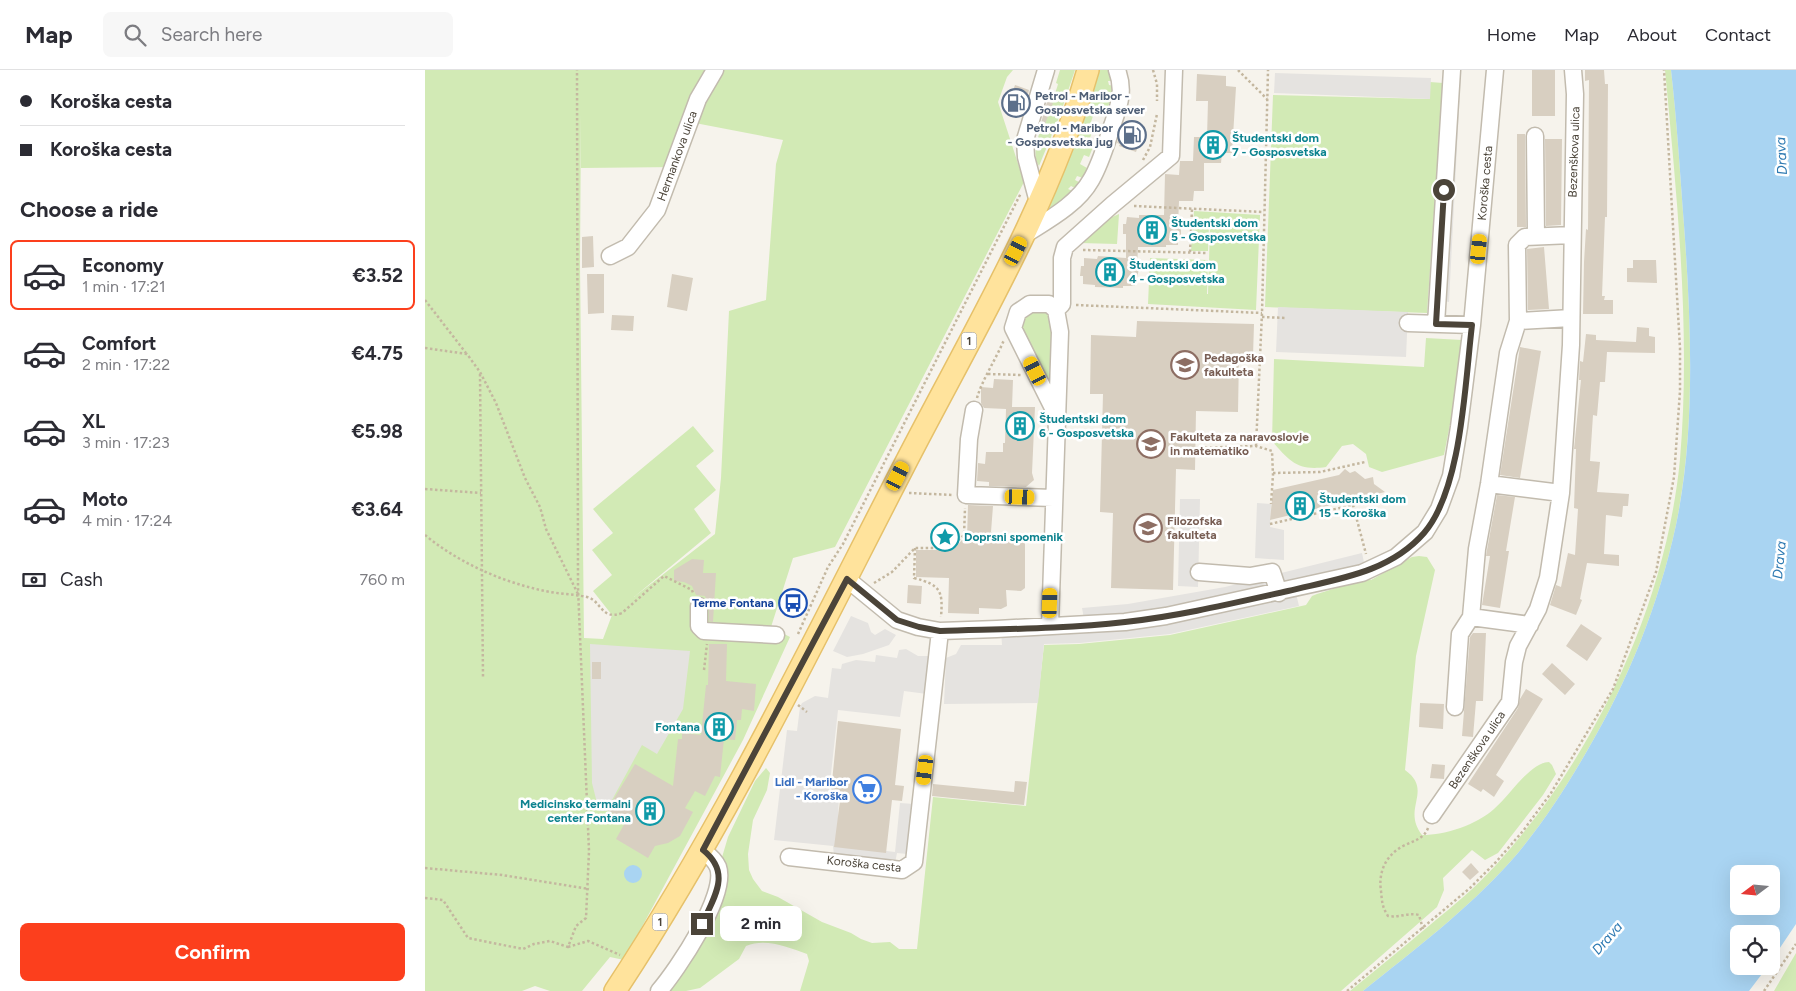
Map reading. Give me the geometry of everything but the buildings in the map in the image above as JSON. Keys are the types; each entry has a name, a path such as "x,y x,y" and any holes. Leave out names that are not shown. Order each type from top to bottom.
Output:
{"main road":[{"name":"1","path":"615,991 652,935 703,850 854,585 1023,236 1062,148 1088,70"}],"street":[{"name":"Hermankova ulica","path":"610,256 628,246 657,210 698,99 715,70"},
{"path":"1038,202 1026,157 1025,140 1046,70"},
{"path":"1023,236 1064,209 1091,182 1102,157 1121,101 1122,86 1117,70"},
{"path":"1050,626 1062,258 1065,249 1112,205 1171,156 1173,70"},
{"path":"1436,324 1452,70"},
{"name":"Koroška cesta","path":"854,585 897,620 919,627 940,631 1050,626 1125,622 1166,616 1279,593 1362,573 1396,558 1425,532 1439,509 1451,476 1472,325 1495,70"},
{"name":"Bezenškova ulica","path":"1432,815 1510,702 1518,646 1530,625 1548,578 1561,493 1571,345 1571,234 1575,94 1573,70"},
{"path":"1535,136 1536,236"},
{"path":"1455,707 1460,634 1471,617 1477,549 1489,484 1507,352 1518,320 1517,245 1525,237 1571,234"},
{"path":"1058,418 1013,328 1017,312 1030,304 1049,304 1059,307"},
{"path":"1518,320 1571,318"},
{"path":"1408,323 1472,325"},
{"path":"974,410 969,439 965,495 1053,498"},
{"path":"1489,484 1561,493"},
{"path":"1199,572 1250,576 1272,572 1279,593"},
{"path":"699,606 699,626 704,631 776,635"},
{"path":"1471,617 1530,625"},
{"name":"Koroška cesta","path":"789,856 902,870 914,862 940,631"},
{"path":"659,991 691,948 716,890 719,868 703,850"}],"path":[{"path":"568,947 575,926 586,918 589,889 587,754 584,732 578,595 577,70"},
{"path":"1238,70 1267,98"},
{"path":"1256,446 1262,317 1268,70"},
{"path":"1347,991 1470,888 1523,831 1551,793 1613,689 1656,572 1674,477 1680,390 1676,270 1664,70"},
{"path":"797,636 828,567 843,544 1018,199 1032,175"},
{"path":"1112,205 1264,212"},
{"path":"1190,252 1192,208"},
{"path":"1065,249 1209,253"},
{"path":"425,300 480,372 540,507 546,529 578,595"},
{"path":"1059,307 1262,313"},
{"path":"1262,317 1287,318"},
{"path":"974,410 980,387 1005,338 1013,328"},
{"path":"425,348 467,354"},
{"path":"988,374 1024,375 1035,371"},
{"path":"480,372 483,677"},
{"path":"1195,448 1256,446 1272,451 1271,504"},
{"path":"1273,473 1320,472 1365,462"},
{"path":"425,489 481,493"},
{"path":"854,585 892,572 915,548 949,548 964,535 965,495 907,493"},
{"path":"1270,524 1353,505 1366,554"},
{"path":"425,535 481,571 545,591 590,598 605,613 614,616 622,613 664,576 692,590 699,606"},
{"path":"915,548 915,578 930,582 939,589 942,598 940,631"},
{"path":"786,601 793,603"},
{"path":"800,707 807,712"},
{"path":"1423,929 1419,915 1411,913 1397,917 1388,916 1382,908 1379,882 1381,871 1387,860 1396,851 1415,841 1426,832 1432,815"},
{"path":"425,868 502,875 589,889"},
{"path":"425,898 443,900 467,938 523,949 534,944 550,941 568,947 588,941 627,958"},
{"path":"1764,991 1796,944"}],"green space":[{"path":"425,70 1013,70 1007,77 998,102 1024,182 835,547 793,558 771,627 790,637 743,740 624,960 610,957 582,991 550,991 535,986 522,991 425,991","holes":["581,112 581,168 678,167 695,123 783,140 776,164 766,300 729,311 721,478 715,534 634,597 711,533 694,509 716,490 696,466 714,451 693,426 593,509 613,533 592,550 612,575 593,591 612,615 603,639 584,638 580,265"]},
{"path":"1060,70 1075,70 1060,115 1039,166 1036,158 1038,138 1058,84 1056,83"},
{"path":"1096,70 1111,70 1116,81 1108,81 1109,85 1115,86 1113,99 1106,95 1103,100 1110,102 1106,111 1096,107 1091,122 1097,124 1095,129 1085,124 1084,128 1092,132 1090,138 1086,137 1082,148 1085,149 1087,144 1093,147 1089,157 1084,155 1080,164 1087,168 1083,178 1077,176 1075,180 1081,183 1077,189 1071,186 1068,189 1077,193 1042,215"},
{"path":"1665,70 1671,70 1677,128 1689,300 1690,375 1687,451 1682,488 1676,525 1661,584 1641,641 1616,697 1579,765 1542,822 1511,861 1476,897 1363,991 1350,991 1472,889 1496,865 1531,823 1564,777 1594,728 1619,677 1641,624 1659,569 1672,514 1680,459 1683,411 1684,363 1681,265"},
{"path":"1430,82 1443,83 1427,313 1265,307 1273,95 1429,99"},
{"path":"1194,211 1260,215 1256,310 1148,304 1150,258 1208,260 1208,294 1210,226 1223,226 1209,225 1208,251 1191,251"},
{"path":"1119,214 1117,244 1080,243 1101,222"},
{"path":"1037,310 1047,313 1053,319 1051,392 1020,327 1025,316"},
{"path":"1426,338 1462,340 1452,414 1444,455 1382,472 1369,467 1366,454 1353,444 1342,446 1326,467 1308,468 1290,460 1272,441 1274,359 1424,367"},
{"path":"1412,557 1427,557 1435,570 1416,656 1405,770 1417,785 1418,793 1415,816 1416,825 1422,835 1451,831 1479,820 1494,809 1527,774 1542,764 1549,762 1556,774 1543,795 1498,853 1485,860 1472,850 1443,878 1444,890 1437,907 1341,991 800,991 809,961 807,954 777,944 761,943 746,946 739,959 700,988 686,991 665,991 694,952 728,837 755,781 766,768 770,773 767,790 753,820 748,854 749,870 762,891 778,897 822,922 851,933 861,939 872,943 890,942 899,949 917,949 933,797 1026,806 1044,645 1079,644 1170,635 1306,605 1312,596 1368,578 1371,580"},
{"path":"1796,953 1796,991 1774,991"}],"shaded area":[{"path":"1452,70 1461,70 1449,302 1438,300"},
{"path":"1275,73 1431,78 1430,99 1274,93"},
{"path":"1278,307 1408,312 1406,357 1276,352"},
{"path":"1180,499 1200,499 1198,587 1178,586"},
{"path":"1257,503 1271,504 1270,527 1284,530 1284,560 1255,558"},
{"path":"1362,553 1365,567 1295,589 1299,606 1170,634 1080,643 1044,644 1038,703 944,704 946,658 956,654 961,645 1002,645 1001,629 1085,624 1082,608 1128,604 1225,587"},
{"path":"851,616 868,623 871,632 875,635 885,629 896,635 889,645 863,654 847,657 833,651"},
{"path":"590,644 690,651 683,709 657,754 642,745 606,811 599,811 592,783"},
{"path":"906,649 918,656 930,656 927,694 904,691 900,717 838,710 829,792 839,794 837,845 895,852 900,803 914,804 907,854 897,853 895,863 834,856 833,846 774,840 787,730 797,731 802,703 815,696 828,698 832,668 841,669 842,664 856,660 875,662 876,655 897,658 899,650"}],"water":[{"name":"Drava","path":"1671,70 1796,70 1796,924 1780,948 1780,925 1730,925 1730,975 1761,975 1749,991 1363,991 1476,897 1511,861 1532,835 1552,808 1587,751 1616,697 1641,641 1669,555 1676,525 1687,451 1690,375 1689,299"},
{"path":"633,865 641,870 642,874 637,882 633,883 625,878 624,874 629,866"}],"place":[{"name":"Petrol - Maribor - Gosposvetska sever","path":"1016,103"},
{"name":"Petrol - Maribor - Gosposvetska jug","path":"1132,135"},
{"name":"Študentski dom 7 - Gosposvetska","path":"1213,145"},
{"name":"Študentski dom 5 - Gosposvetska","path":"1152,230"},
{"name":"Študentski dom 4 - Gosposvetska","path":"1110,272"},
{"name":"Pedagoška fakulteta","path":"1185,365"},
{"name":"Študentski dom 6 - Gosposvetska","path":"1020,426"},
{"name":"Fakulteta za naravoslovje in matematiko","path":"1151,444"},
{"name":"Študentski dom 15 - Koroška","path":"1300,506"},
{"name":"Filozofska fakulteta","path":"1148,528"},
{"name":"Doprsni spomenik","path":"945,537"},
{"name":"Terme Fontana","path":"793,603"},
{"name":"Fontana","path":"719,727"},
{"name":"Lidl - Maribor - Koroška","path":"867,789"},
{"name":"Medicinsko termalni center Fontana","path":"650,811"}],"route":[{"path":"702,924 712,903 719,877 719,868 703,850 847,579 897,620 940,631 1125,622 1166,616 1279,593 1362,573 1396,558 1425,532 1439,509 1451,476 1472,325 1436,324 1444,190"}]}
